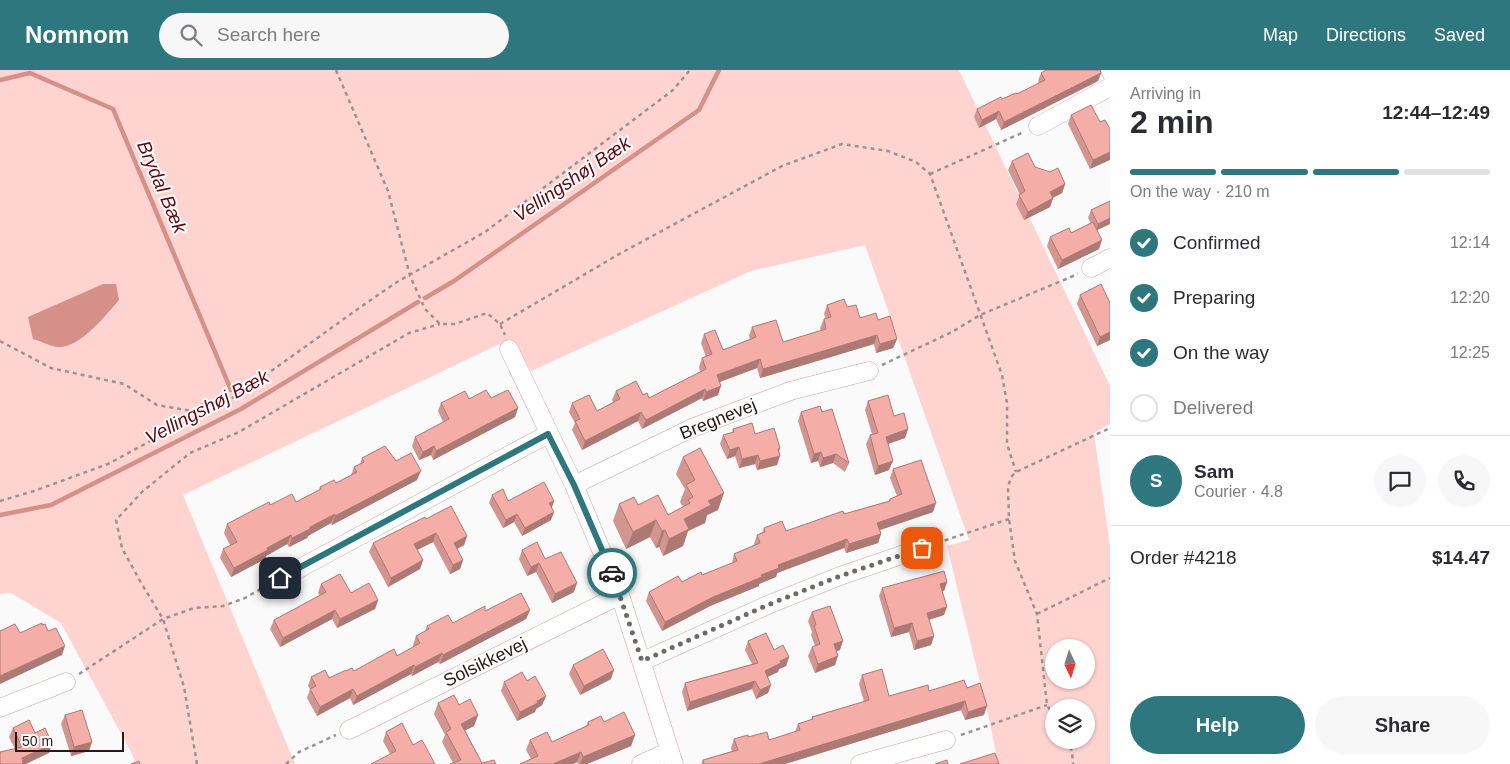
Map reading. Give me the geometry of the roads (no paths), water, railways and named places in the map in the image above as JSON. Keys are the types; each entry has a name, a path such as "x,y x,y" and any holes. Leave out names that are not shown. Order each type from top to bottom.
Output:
{"street":[{"path":"1038,126 1110,87"},
{"path":"1091,268 1110,258"},
{"path":"509,349 574,485 620,594 642,661 672,757 641,764"},
{"name":"Bregnevej","path":"574,485 692,428 790,391 869,370"},
{"path":"280,578 548,434"},
{"path":"642,661 770,604 840,576 922,548"},
{"name":"Solsikkevej","path":"349,730 620,594"},
{"path":"0,708 66,682"},
{"path":"860,764 946,740"}],"lane":[{"path":"1105,70 1110,80"}],"waterway":[{"name":"Vellingshøj Bæk","path":"425,298 454,281 699,110 719,70"},
{"name":"Brydal Bæk","path":"0,80 30,73 113,109 231,390"},
{"name":"Vellingshøj Bæk","path":"0,515 51,505 241,409 418,302"}]}
